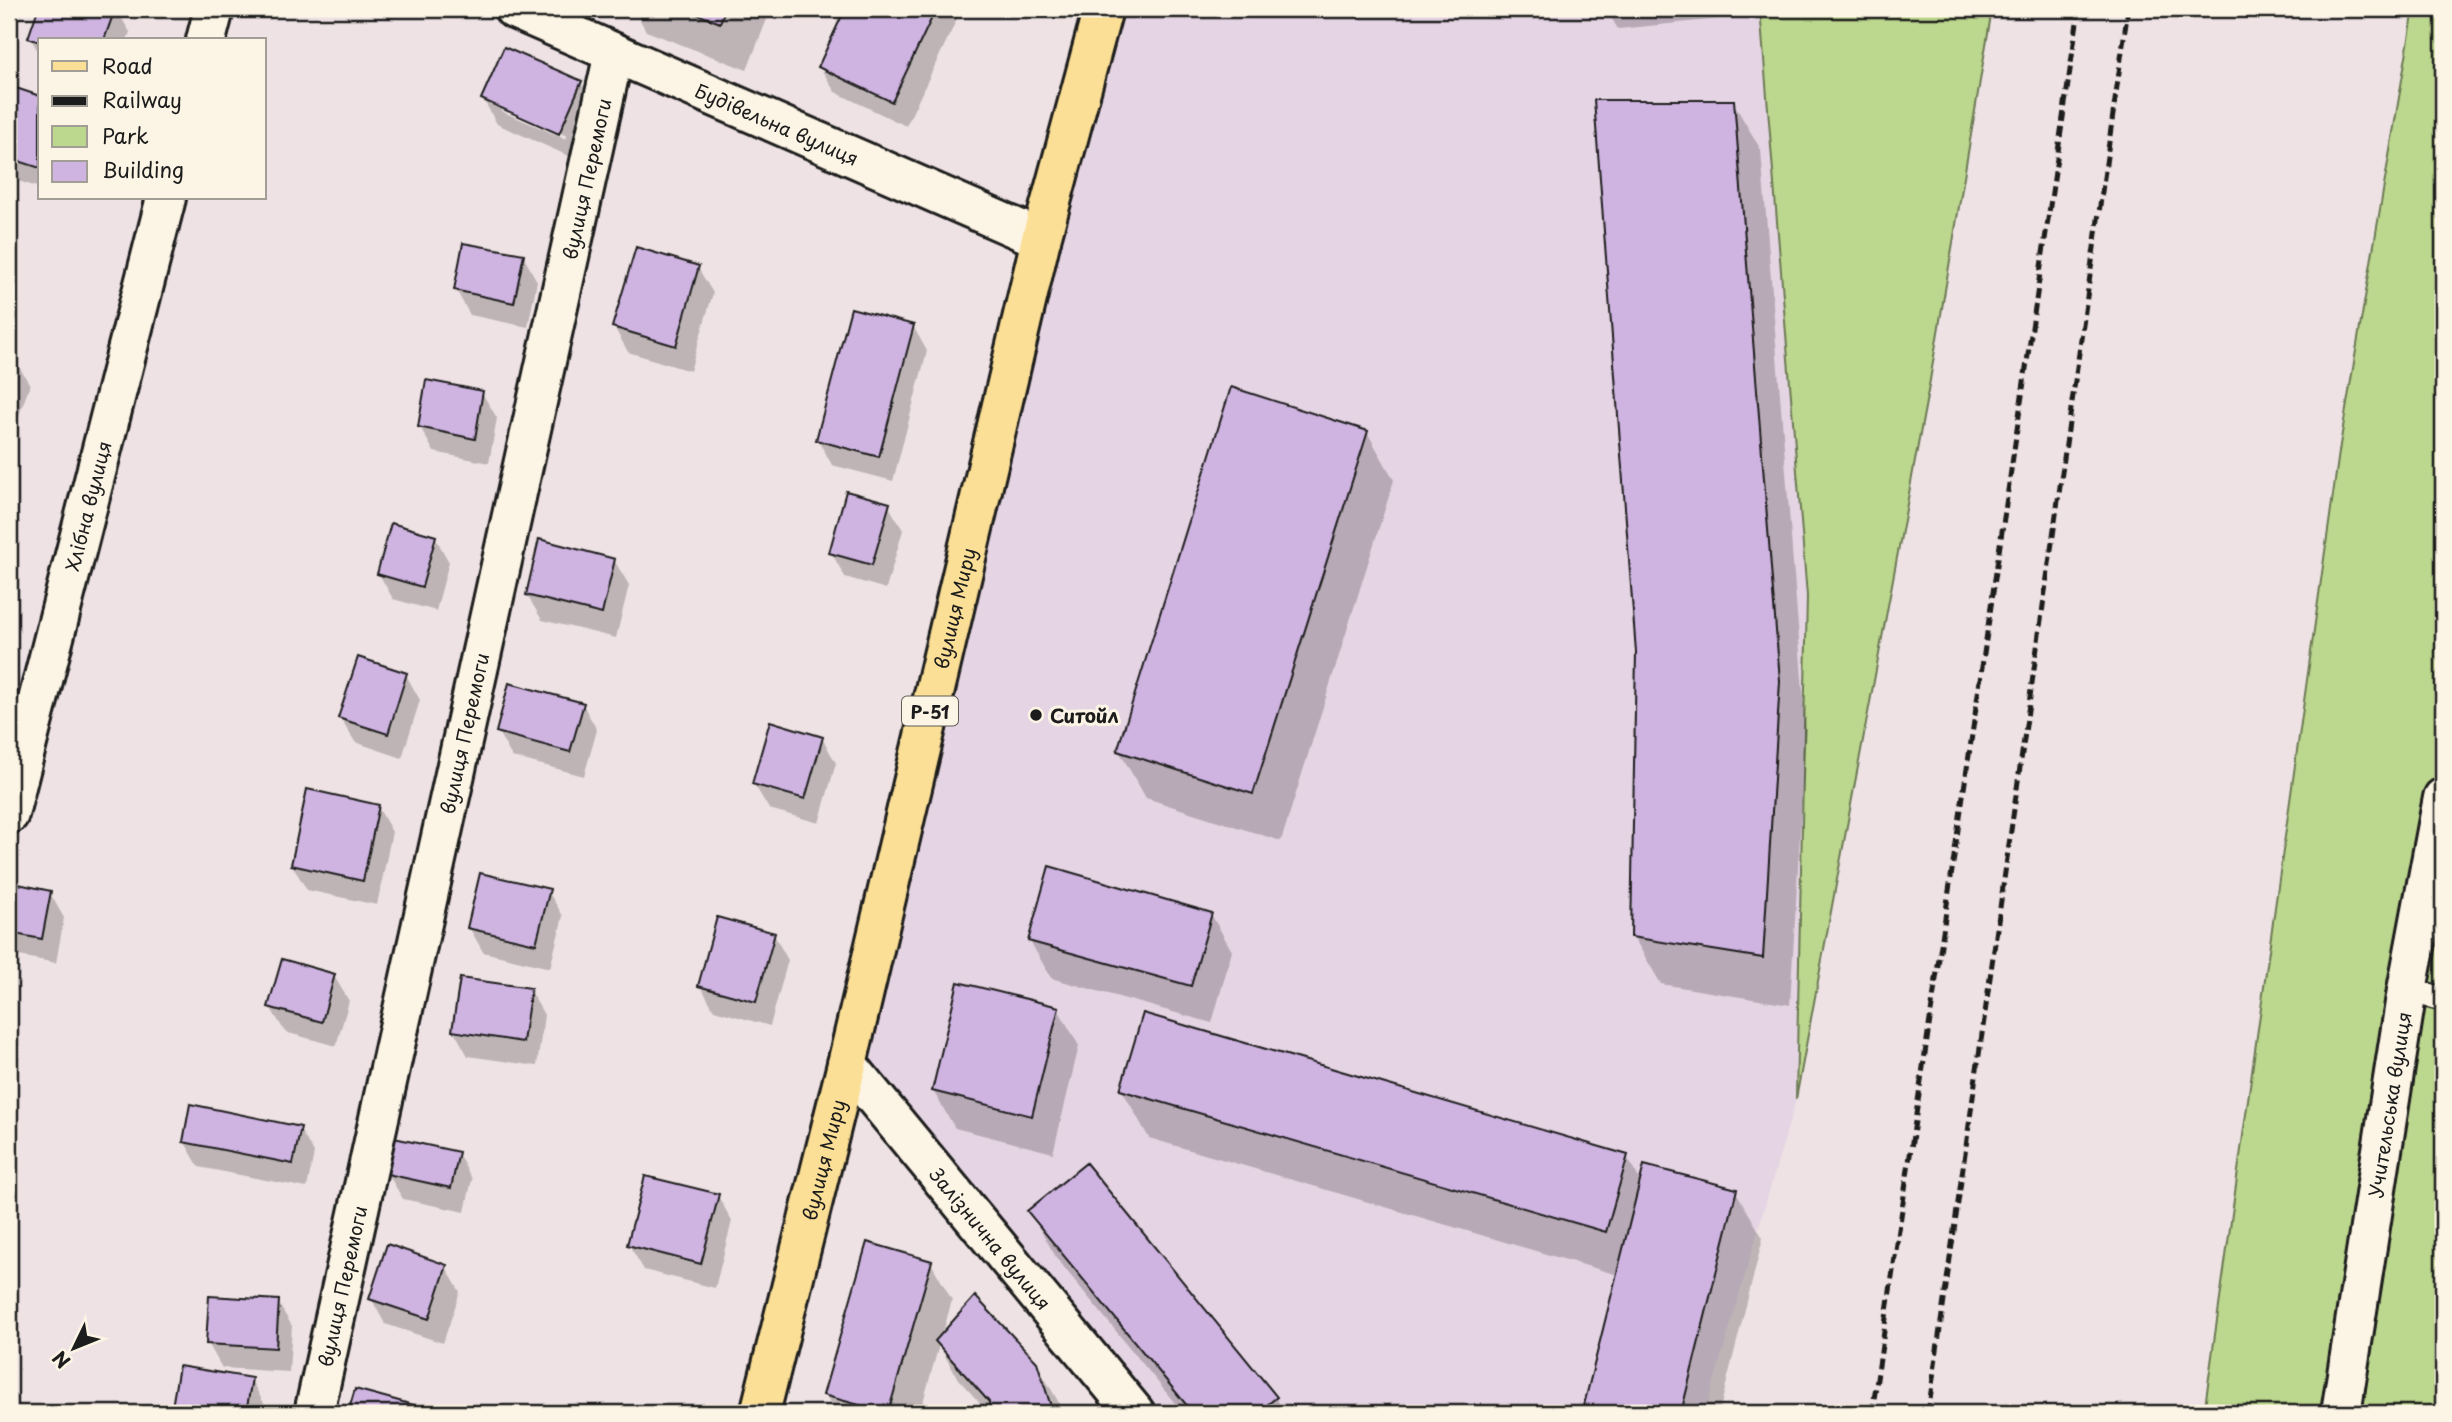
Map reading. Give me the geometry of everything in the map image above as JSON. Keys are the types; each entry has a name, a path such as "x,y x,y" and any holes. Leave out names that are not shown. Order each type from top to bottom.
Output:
{"main road":[{"name":"вулиця Миру","path":"760,1413 847,1064 1041,239 1103,9"}],"street":[{"path":"207,38 214,9"},
{"name":"Будівельна вулиця","path":"514,9 1041,239"},
{"name":"вулиця Перемоги","path":"314,1413 614,53"},
{"name":"Хлібна вулиця","path":"9,814 165,200"},
{"name":"Учительська вулиця","path":"2341,1413 2425,995 2443,798"},
{"name":"Залізнична вулиця","path":"847,1064 1135,1413"}],"shaded area":[{"path":"1103,9 1760,9 1807,596 1796,1099 1705,1413 1135,1413 847,1064"}],"green space":[{"path":"1760,9 1992,9 1929,386 1796,1099 1807,596"},
{"path":"2414,9 2443,9 2443,1413 2204,1413 2340,445"}],"building":[{"path":"38,9 115,9 105,38 38,38 38,41 28,38"},
{"path":"684,9 725,9 720,23"},
{"path":"845,9 936,9 892,102 818,67"},
{"path":"504,47 582,81 559,134 481,99"},
{"path":"13,87 38,95 38,167 9,158 9,100"},
{"path":"1594,100 1734,100 1780,681 1763,958 1631,937 1636,652"},
{"path":"463,243 524,254 514,303 454,290"},
{"path":"636,247 699,266 676,346 612,327"},
{"path":"851,308 914,325 879,457 816,440"},
{"path":"9,356 16,359 9,380"},
{"path":"426,380 483,391 475,439 418,427"},
{"path":"1231,387 1368,431 1253,794 1117,751"},
{"path":"846,491 890,503 872,565 829,553"},
{"path":"391,523 436,536 422,587 377,574"},
{"path":"539,539 615,559 602,614 526,595"},
{"path":"358,657 407,673 388,734 338,718"},
{"path":"509,683 584,703 570,752 496,732"},
{"path":"770,721 823,737 805,799 752,784"},
{"path":"307,789 379,805 363,881 291,865"},
{"path":"1049,866 1212,913 1191,986 1028,941"},
{"path":"480,873 550,889 536,944 467,928"},
{"path":"9,882 51,891 42,939 9,933"},
{"path":"717,917 775,933 756,1002 698,986"},
{"path":"282,959 335,974 322,1022 268,1007"},
{"path":"460,978 531,988 523,1042 452,1031"},
{"path":"958,982 1059,1007 1032,1116 932,1091"},
{"path":"1143,1013 1628,1155 1606,1232 1120,1090"},
{"path":"190,1104 301,1127 293,1164 183,1142"},
{"path":"394,1138 459,1152 451,1188 387,1174"},
{"path":"1086,1163 1277,1397 1257,1413 1193,1413 1027,1211"},
{"path":"1644,1165 1737,1189 1681,1413 1582,1413"},
{"path":"645,1176 719,1194 701,1264 627,1245"},
{"path":"867,1242 932,1261 888,1413 823,1395"},
{"path":"387,1244 447,1265 429,1319 369,1299"},
{"path":"209,1296 279,1300 276,1348 206,1344"},
{"path":"975,1296 1037,1362 1053,1413 990,1413 989,1402 935,1341"},
{"path":"179,1366 252,1378 246,1413 171,1413"},
{"path":"355,1389 421,1407 419,1413 348,1413"}],"railway":[{"path":"1872,1413 2079,9"},
{"path":"1928,1413 2128,9"}],"place":[{"name":"Ситойл","path":"1036,715"}]}
